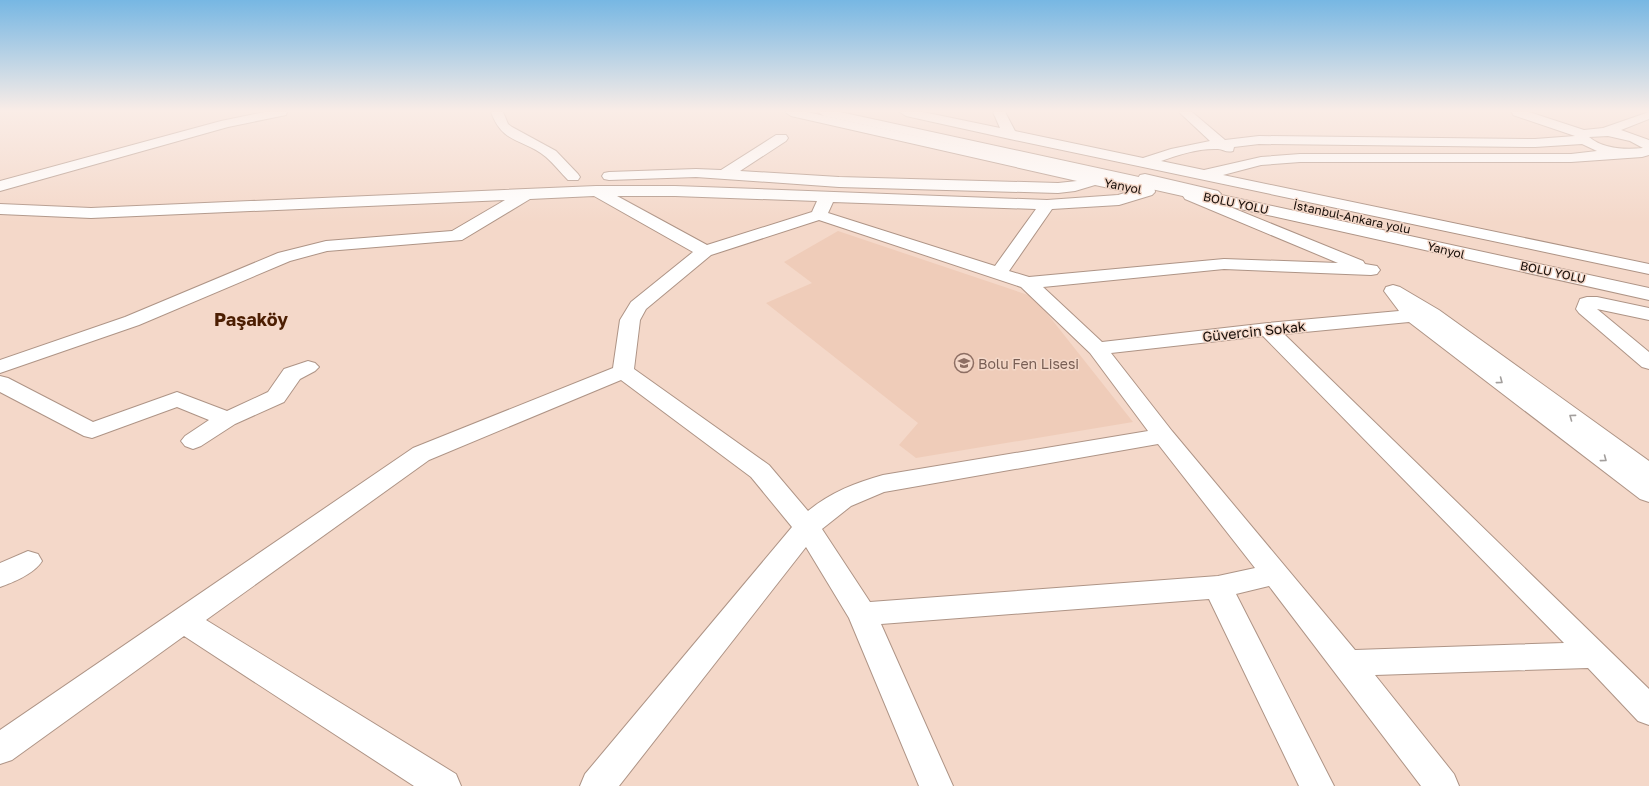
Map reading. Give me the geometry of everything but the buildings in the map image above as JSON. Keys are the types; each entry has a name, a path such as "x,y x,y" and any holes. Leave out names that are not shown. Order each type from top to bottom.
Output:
{"main road":[{"path":"0,186 136,149"},
{"path":"541,149 551,154 585,182 705,251"},
{"path":"724,175 765,149"},
{"name":"Yanyol","path":"955,149 1095,180 1204,175 1429,223 1461,222 1605,251 1646,272"},
{"name":"BOLU YOLU","path":"990,149 1649,294"},
{"name":"İstanbul-Ankara yolu","path":"1046,149 1646,272"},
{"name":"Yanyol","path":"1054,149 1146,177 1649,299"},
{"path":"550,178 675,191 1047,205 1120,200 1171,153 1192,149"},
{"path":"1227,149 1246,164 1253,185"},
{"path":"1608,149 1629,153"},
{"path":"1204,175 1246,164 1300,158 1571,158 1629,153 1649,149"},
{"path":"0,210 91,212 322,204 528,193 585,182 696,173 839,182 1058,188 1076,186 1095,180"},
{"path":"1146,177 1371,270 1422,315 1649,493"},
{"path":"0,198 119,200 350,190 504,181"},
{"path":"0,367 132,321 284,257 309,249 326,246 456,236 528,193"},
{"path":"819,215 827,197"},
{"path":"999,273 1047,205"},
{"path":"623,371 630,320 638,306 705,251 819,215 1028,283 1224,264 1371,270"},
{"path":"1028,283 1097,349 1164,436 1347,663 1442,786"},
{"path":"1649,314 1598,303 1586,303 1586,309 1649,363"},
{"path":"1422,315 1649,473"},
{"name":"Güvercin Sokak","path":"1097,349 1268,329 1422,315"},
{"path":"1268,329 1649,711"},
{"path":"193,441 227,419 276,396 292,374 308,367"},
{"path":"623,371 760,471 807,527 862,614 936,786"},
{"path":"0,749 421,454 623,371"},
{"path":"0,383 92,431 177,399 227,419"},
{"path":"597,786 807,527 832,505 854,492 883,484 1164,436"},
{"path":"0,576 28,561"},
{"path":"862,614 1218,587 1275,574"},
{"path":"1218,587 1317,786"},
{"path":"182,621 444,786"},
{"path":"1347,663 1595,656"}],"shaded area":[{"name":"Bolu Fen Lisesi","path":"838,231 1034,297 1133,422 916,458 899,445 918,423 766,303 812,283 784,262"}],"place":[{"name":"Bolu Fen Lisesi","path":"964,363"}],"district":[{"name":"Paşaköy","path":"251,319"}]}
